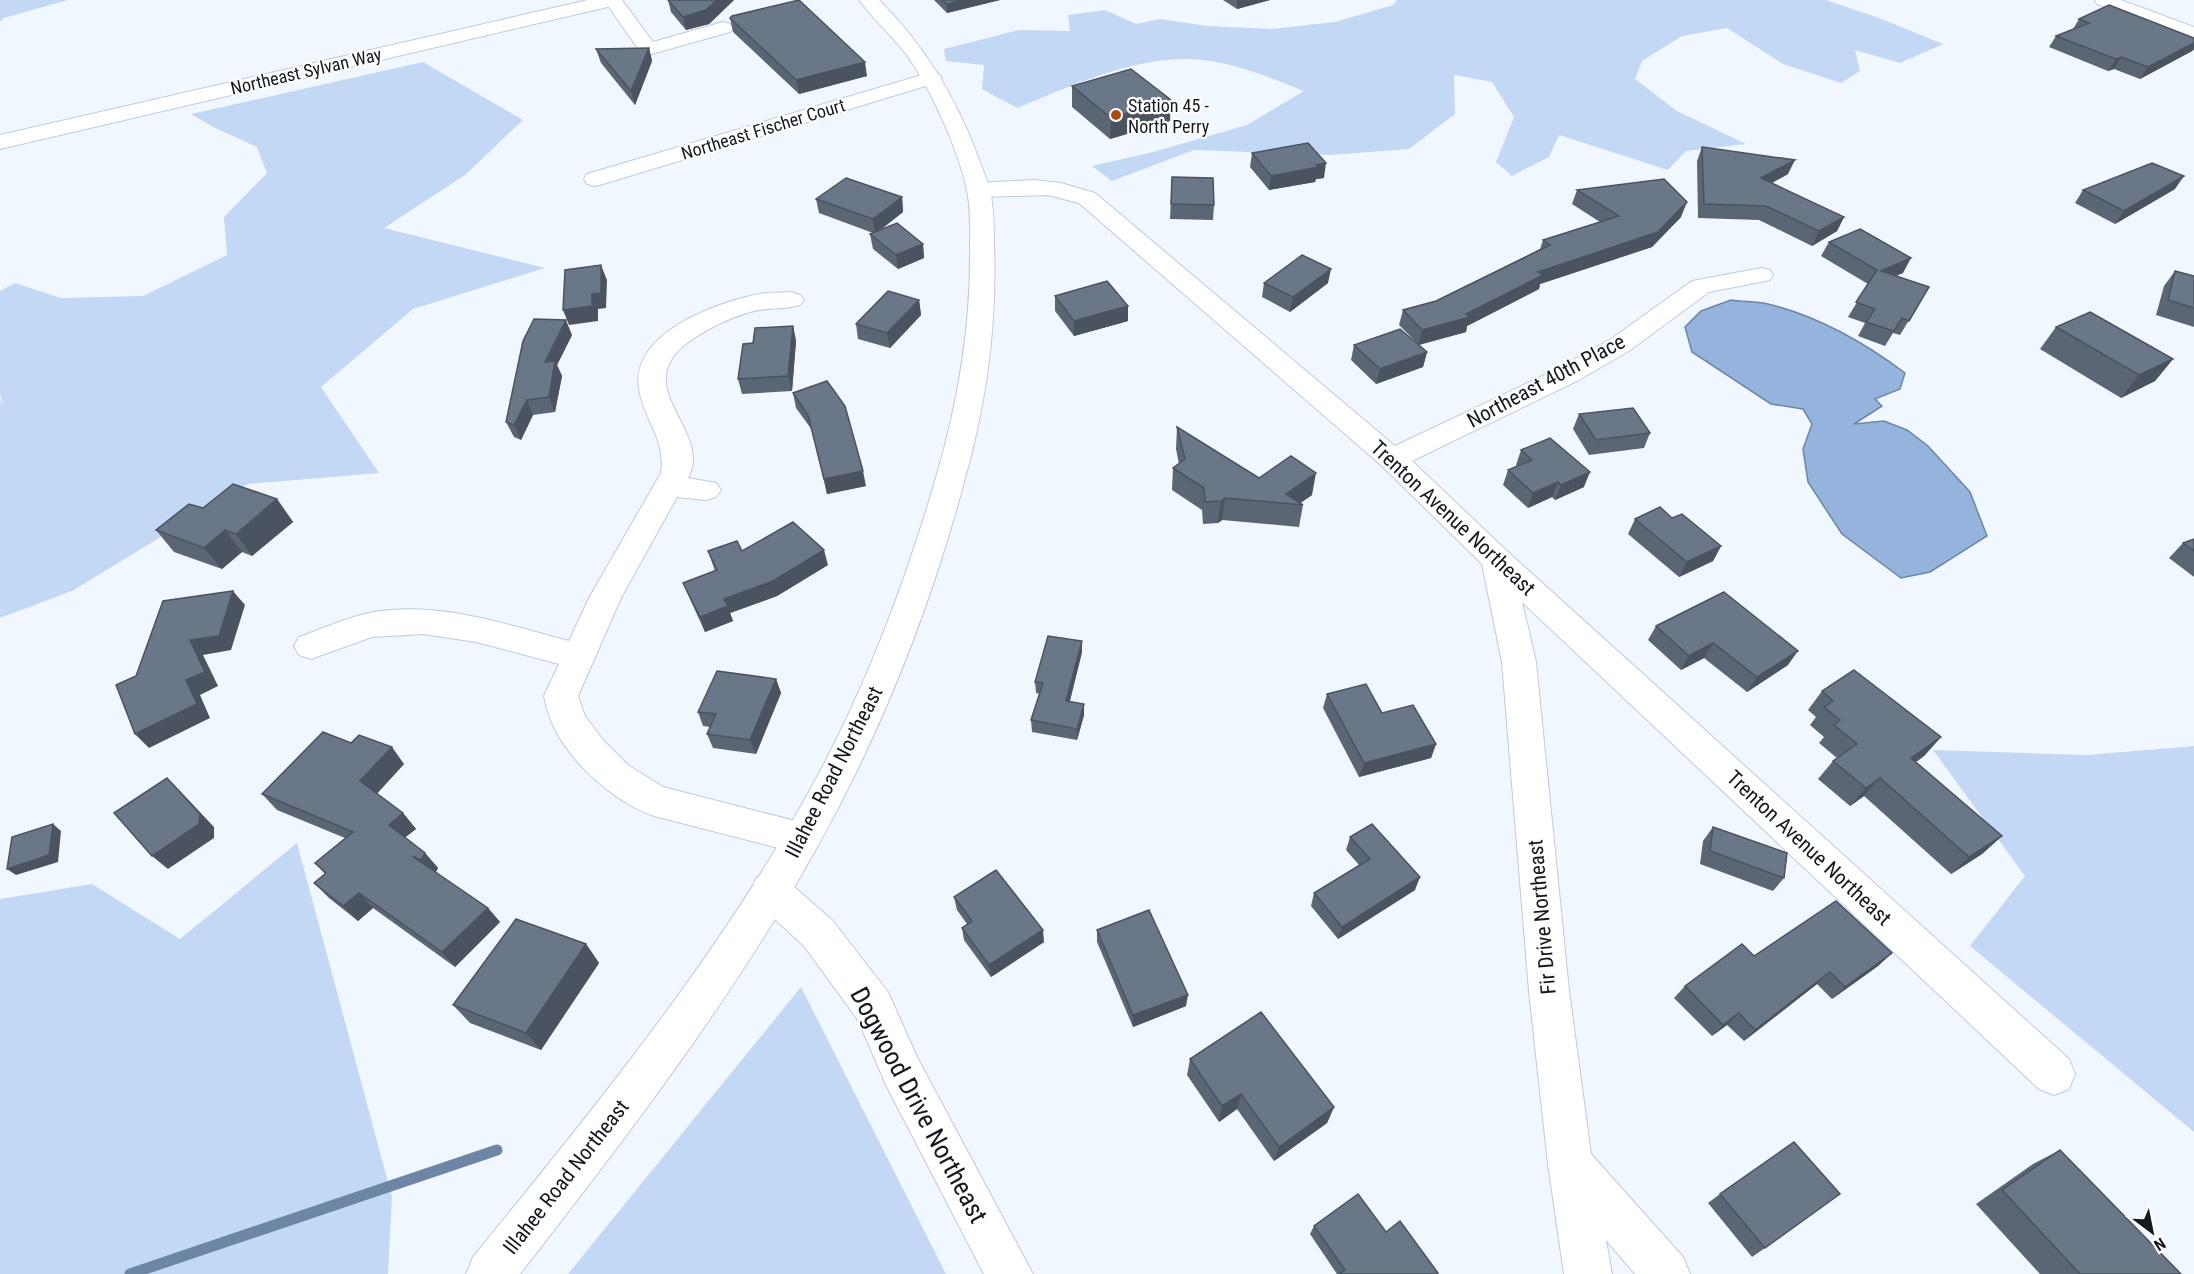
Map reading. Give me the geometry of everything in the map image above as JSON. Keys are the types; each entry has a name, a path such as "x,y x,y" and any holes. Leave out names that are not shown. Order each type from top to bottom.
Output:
{"street":[{"path":"612,0 648,49 723,28"},
{"name":"Northeast Sylvan Way","path":"0,142 612,0"},
{"path":"868,0 903,36 932,78 953,117 979,190"},
{"path":"2104,0 2194,34"},
{"name":"Northeast Fischer Court","path":"595,179 932,78"},
{"name":"Trenton Avenue Northeast","path":"979,190 1044,186 1069,189 1087,198 1392,459 1497,560 2054,1074"},
{"name":"Illahee Road Northeast","path":"490,1274 567,1178 681,1025 802,838 852,746 872,702 941,513 976,378 984,291 979,190"},
{"name":"Northeast 40th Place","path":"1392,459 1567,375 1620,345 1701,286 1761,275"},
{"path":"791,300 759,302 723,313 689,328 668,345 654,366 652,388 673,437 678,460 676,473 605,597 561,696 569,722 590,750 615,776 654,800 802,838"},
{"path":"669,486 706,490"},
{"name":"Fir Drive Northeast","path":"1497,560 1519,662 1549,992 1570,1164 1588,1274"},
{"path":"311,646 371,625 414,621 480,630 578,656"},
{"name":"Dogwood Drive Northeast","path":"770,890 818,933 873,1006 902,1072 1009,1274"},
{"path":"1570,1164 1666,1274"}],"shaded area":[{"path":"0,0 68,0 4,18 0,22"},
{"path":"1397,0 1826,0 1879,18 1943,44 1900,63 1855,50 1860,71 1841,83 1783,64 1727,28 1682,36 1642,61 1635,79 1677,111 1746,144 1686,151 1668,170 1559,135 1549,157 1512,176 1496,162 1514,117 1492,82 1454,75 1455,114 1409,149 1330,155 1194,150 1112,181 1092,166 1153,152 1247,125 1304,91 1241,68 1203,60 1180,59 1156,61 1108,73 1017,108 982,89 984,65 946,61 944,49 1019,30 1070,31 1068,15 1105,10 1136,24 1160,19 1208,26 1271,29 1335,22 1393,5"},
{"path":"423,62 523,120 465,175 384,228 545,268 413,309 321,387 379,473 248,484 72,591 0,618 0,399 3,407 0,393 0,291 15,283 61,298 143,296 227,255 224,217 267,173 257,147 191,114"},
{"path":"1731,300 1768,304 1822,323 1874,351 1905,373 1900,389 1875,399 1882,406 1854,424 1884,421 1907,430 1928,446 1970,492 1987,536 1930,572 1901,578 1842,534 1808,482 1803,449 1812,424 1803,409 1771,404 1692,352 1685,327 1701,311"},
{"path":"2194,746 2194,1132 1970,946 2025,876 1933,750 2087,755"},
{"path":"297,843 392,1197 388,1274 0,1274 0,899 92,884 180,939"},
{"path":"801,987 946,1274 568,1274"}],"building":[{"path":"668,0 717,0 706,10 683,17"},
{"path":"799,0 865,62 796,80 730,18"},
{"path":"942,0 964,0 947,4"},
{"path":"2109,5 2194,38 2194,43 2148,67 2121,57 2116,59 2056,36 2089,23 2079,19"},
{"path":"649,48 631,91 596,49"},
{"path":"1131,69 1171,100 1111,118 1072,86"},
{"path":"1308,143 1326,163 1316,165 1318,167 1271,176 1252,153"},
{"path":"1702,147 1795,160 1761,178 1844,217 1819,231 1766,206 1704,204"},
{"path":"2152,163 2184,176 2124,211 2083,190"},
{"path":"1172,177 1213,178 1214,205 1171,204"},
{"path":"846,178 902,197 873,219 816,199"},
{"path":"1664,179 1687,202 1658,232 1538,272 1543,275 1466,314 1470,317 1422,330 1403,310 1436,301 1550,245 1543,240 1619,216 1577,190"},
{"path":"897,223 923,244 896,255 870,234"},
{"path":"1860,229 1911,258 1881,271 1929,287 1909,321 1902,318 1894,331 1866,322 1875,309 1856,302 1877,270 1829,242"},
{"path":"1302,255 1331,269 1293,297 1264,283"},
{"path":"601,265 601,293 592,294 592,306 563,310 565,270"},
{"path":"2175,271 2194,276 2194,308 2168,300"},
{"path":"1107,281 1128,306 1074,321 1055,296"},
{"path":"888,291 919,300 887,333 856,324"},
{"path":"2090,312 2173,359 2139,375 2056,327"},
{"path":"534,319 566,320 545,362 555,361 549,397 527,400 514,425 506,422 523,341"},
{"path":"793,326 788,376 738,379 743,344 753,343 755,328"},
{"path":"1400,329 1427,352 1380,369 1354,345"},
{"path":"827,381 845,406 863,471 824,479 808,415 793,393"},
{"path":"1633,408 1650,433 1596,440 1579,414"},
{"path":"1177,427 1259,478 1291,456 1316,473 1286,494 1303,505 1225,498 1221,501 1205,502 1204,488 1173,468 1185,459"},
{"path":"1550,438 1590,472 1561,485 1558,482 1533,493 1508,470 1532,460 1521,450"},
{"path":"233,484 277,499 236,534 225,530 204,548 156,530 189,504 203,508"},
{"path":"1660,507 1672,518 1682,514 1721,546 1687,562 1635,519"},
{"path":"793,522 824,550 773,581 724,599 728,606 700,617 683,583 717,570 708,551 737,541 742,551"},
{"path":"2194,539 2194,551 2183,543"},
{"path":"233,591 219,636 190,640 205,672 186,680 197,704 135,734 116,685 136,676 163,601"},
{"path":"1724,592 1798,651 1757,677 1713,643 1689,656 1656,626"},
{"path":"1048,636 1082,641 1066,701 1084,704 1077,729 1031,720 1043,683 1035,682"},
{"path":"1854,670 1941,737 1911,758 2002,836 1969,857 1880,778 1866,788 1833,761 1857,744 1834,725 1840,720 1824,707 1833,701 1822,691"},
{"path":"717,671 776,679 750,740 707,734 716,714 698,712"},
{"path":"1366,684 1382,713 1413,705 1436,744 1364,763 1327,694"},
{"path":"323,732 351,743 359,735 392,747 360,781 403,813 389,825 425,853 421,860 412,856 488,908 442,952 359,893 343,906 314,883 326,873 315,863 353,832 262,794"},
{"path":"167,778 200,814 199,824 152,856 114,813"},
{"path":"53,824 49,855 7,869 12,837"},
{"path":"1372,824 1420,877 1342,927 1314,893 1370,859 1350,837"},
{"path":"1713,827 1787,853 1784,878 1710,851"},
{"path":"996,870 1043,930 989,965 962,928 972,921 954,897"},
{"path":"1836,901 1892,953 1845,987 1830,972 1755,1030 1739,1013 1723,1025 1685,986 1742,944 1754,956"},
{"path":"1149,910 1188,995 1133,1015 1097,930"},
{"path":"516,919 586,944 526,1033 453,1005"},
{"path":"1261,1012 1334,1107 1279,1147 1241,1094 1222,1106 1190,1059"},
{"path":"1794,1142 1840,1194 1765,1248 1720,1194"},
{"path":"2060,1150 2181,1274 2080,1274 2002,1190"},
{"path":"1358,1194 1386,1232 1400,1221 1438,1273 1339,1274 1345,1270 1314,1226"}],"waterway":[{"path":"130,1274 497,1150"}],"place":[{"name":"Station 45 - North Perry","path":"1116,115"}]}
